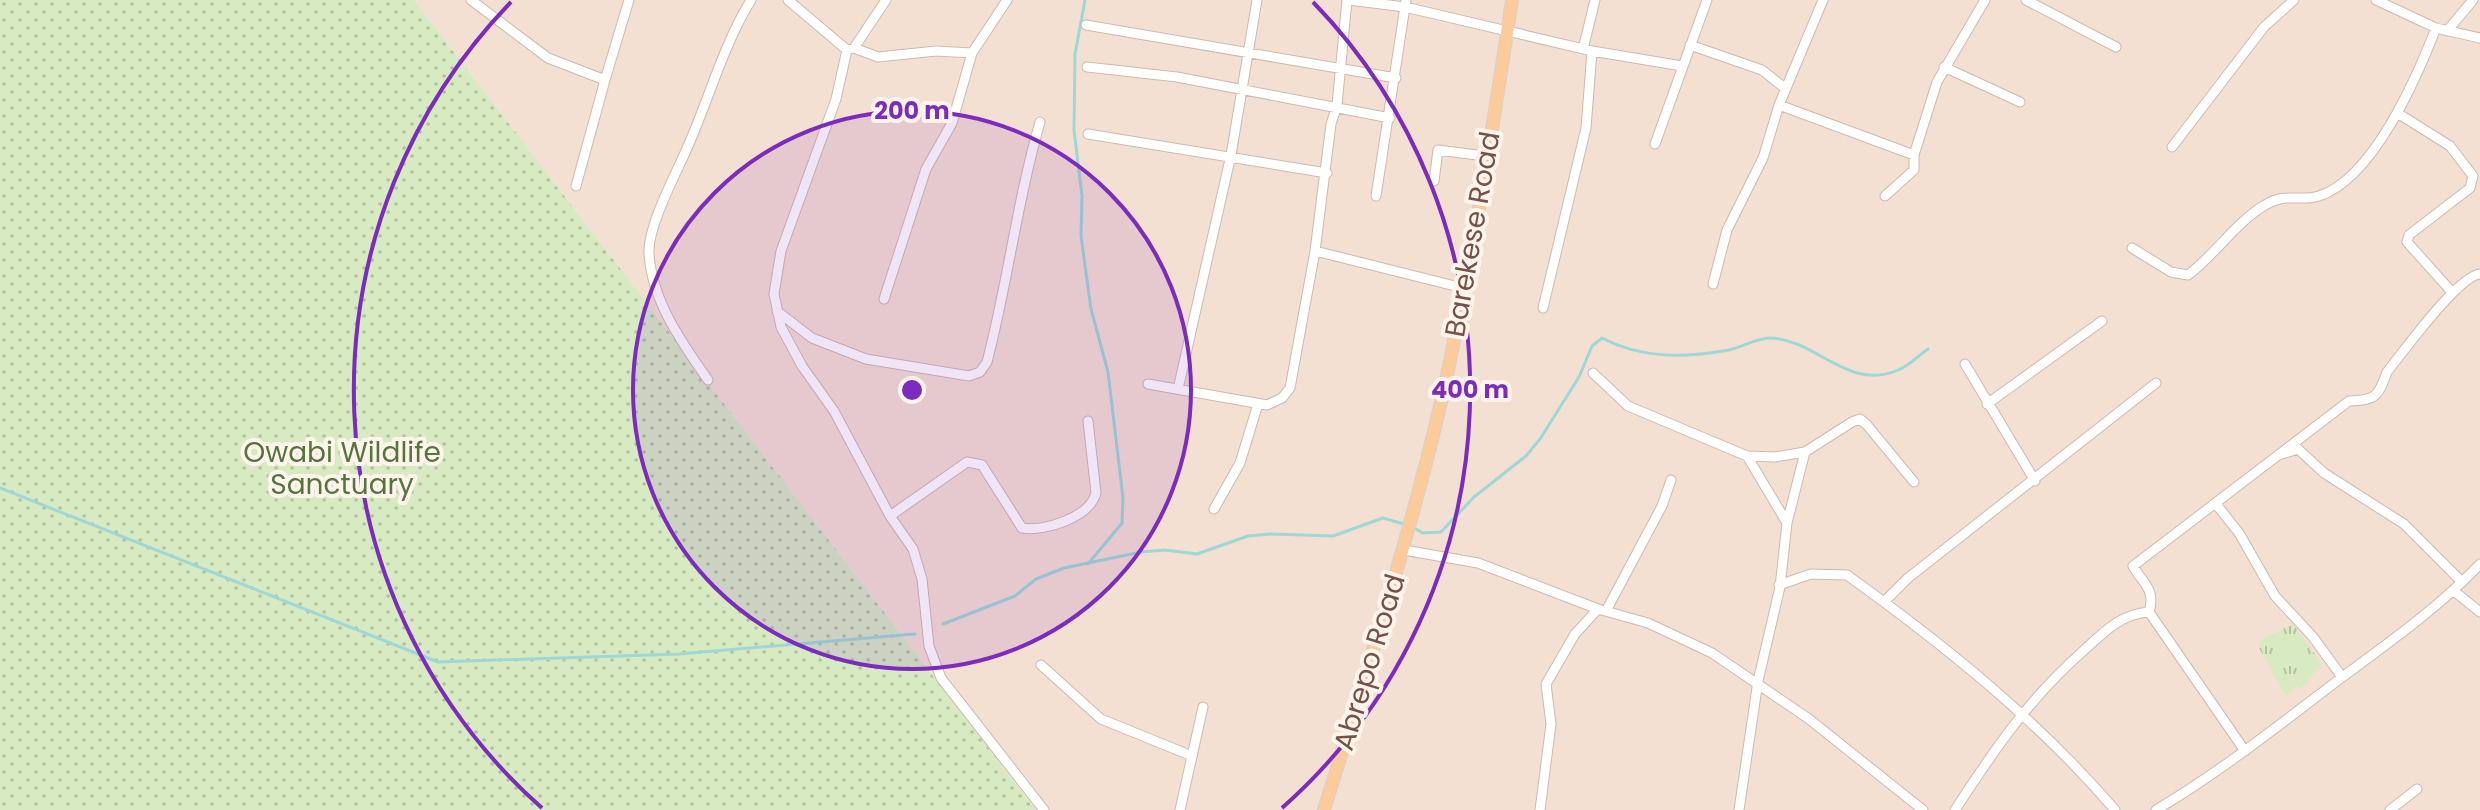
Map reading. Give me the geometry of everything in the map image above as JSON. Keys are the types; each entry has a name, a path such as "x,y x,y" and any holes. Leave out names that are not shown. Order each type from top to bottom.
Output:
{"main road":[{"name":"Barekese Road","path":"1412,513 1440,404 1463,288 1512,0"},
{"name":"Abrepo Road","path":"1324,810 1404,550 1412,513"}],"street":[{"path":"471,0 548,58 605,80"},
{"path":"576,186 629,0"},
{"path":"708,380 666,314 648,252 668,188 689,145 713,76 751,0"},
{"path":"788,0 850,49 878,57 936,51 972,53"},
{"path":"886,0 850,49 823,141 781,251 774,294 777,311 781,327 795,353 834,411 890,516 913,549 929,646 941,678 1044,810"},
{"path":"884,299 926,169 952,123 972,53 1007,0"},
{"path":"1178,389 1231,155 1257,0"},
{"path":"1148,384 1267,405 1290,388 1327,173 1348,0 1405,4 1588,50 1682,66"},
{"path":"1543,308 1586,128 1591,98 1588,50 1595,0"},
{"path":"1655,144 1707,0"},
{"path":"1713,284 1727,230 1763,158 1779,105 1823,0"},
{"path":"1885,196 1914,170 1914,155 1944,67 1965,38 1985,0"},
{"path":"2026,0 2116,47"},
{"path":"2172,147 2264,27 2294,0"},
{"path":"2376,0 2436,28 2480,38"},
{"path":"2447,31 2473,0"},
{"path":"1376,196 1405,4"},
{"path":"1086,25 1396,78"},
{"path":"2132,248 2171,272 2188,275 2262,207 2294,195 2318,197 2343,182 2399,114 2436,28"},
{"path":"1690,45 1762,70 1786,89"},
{"path":"1087,67 1242,89 1337,105 1390,118"},
{"path":"1944,67 2020,102"},
{"path":"1779,105 1893,144 1914,155"},
{"path":"2399,114 2450,146 2473,176 2470,188 2409,235 2407,242 2451,291"},
{"path":"777,311 812,338 866,359 969,376 980,372 987,362 1008,280 1021,188 1040,122"},
{"path":"1088,134 1327,173"},
{"path":"1434,181 1438,150 1485,156"},
{"path":"1315,251 1463,288"},
{"path":"2149,612 2153,599 2151,590 2133,566 2349,401 2360,403 2377,395 2387,372 2451,291 2468,277 2480,274"},
{"path":"1987,404 2102,321"},
{"path":"1965,364 2035,481"},
{"path":"1593,373 1628,406 1747,456 1775,457 1805,452 1860,419 1914,482"},
{"path":"1884,602 1908,578 2156,383"},
{"path":"1214,509 1240,463 1258,404"},
{"path":"890,516 967,462 982,465 1022,528 1080,516 1094,503 1096,493 1088,421"},
{"path":"2275,456 2298,449 2324,473 2404,524 2462,582"},
{"path":"1739,810 1758,681 1779,585 1787,523 1805,452"},
{"path":"1747,456 1787,523"},
{"path":"1540,810 1551,724 1546,684 1575,634 1602,610 1662,506 1671,480"},
{"path":"2216,504 2239,533 2275,596 2313,637 2342,677"},
{"path":"1404,550 1478,563 1602,610 1648,623 1712,653 1758,681 1923,810"},
{"path":"2156,810 2245,751 2454,591 2480,564"},
{"path":"1779,585 1811,574 1847,575 2021,713 2070,758 2115,810"},
{"path":"2454,591 2480,612"},
{"path":"1955,810 2041,688 2117,622 2132,613 2149,612"},
{"path":"2149,612 2245,751"},
{"path":"1041,665 1101,719 1192,756"},
{"path":"1180,810 1203,707"},
{"path":"2390,810 2417,789"}],"shaded area":[{"path":"414,0 2480,0 2480,810 1036,810"}],"green space":[{"name":"Owabi Wildlife Sanctuary","path":"0,0 414,0 1036,810 0,810"},
{"path":"2293,624 2322,664 2301,688 2295,687 2286,696 2259,648 2260,640"}],"waterway":[{"path":"1085,0 1075,54 1074,130 1082,196 1081,236 1091,309 1108,372 1123,498 1122,523 1088,564"},
{"path":"1414,528 1423,533 1441,532 1474,497 1526,456 1579,377 1592,346 1602,338 1633,350 1664,355 1729,350 1770,338 1803,347 1848,370 1880,375 1902,368 1928,349"},
{"path":"0,488 438,662 679,654 915,634"},
{"path":"943,624 1015,596 1036,579 1064,568 1141,552 1165,550 1197,554 1248,536 1333,536 1383,518 1407,525"}]}
